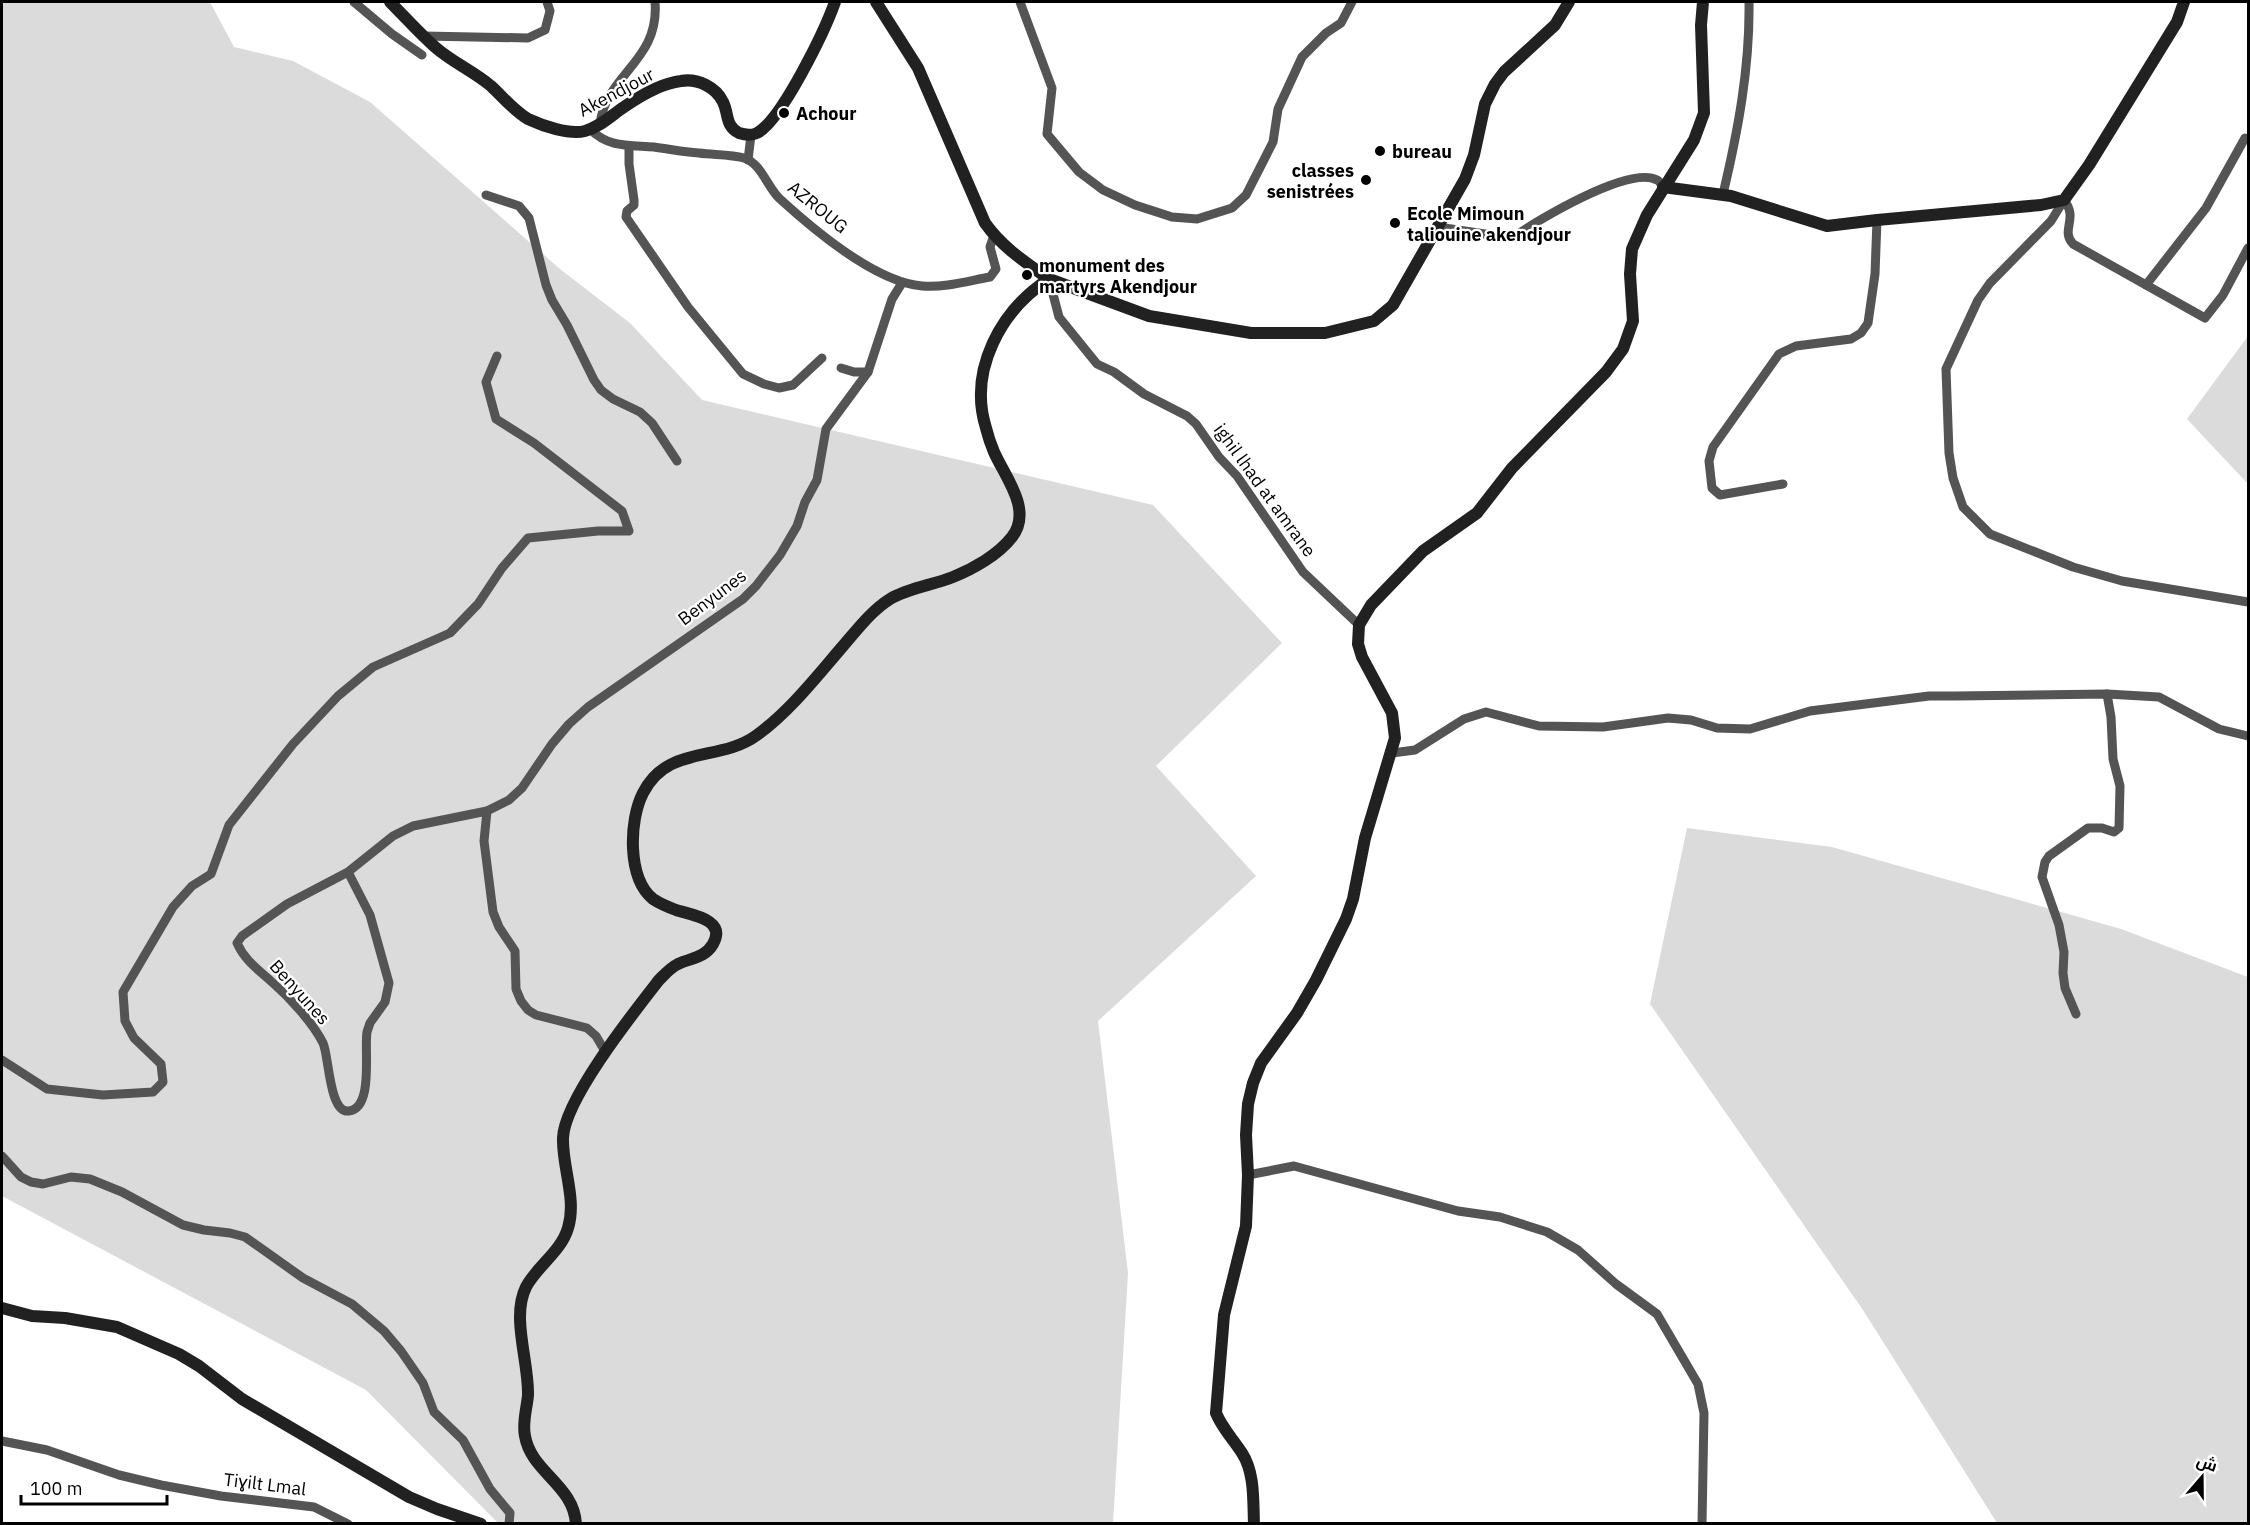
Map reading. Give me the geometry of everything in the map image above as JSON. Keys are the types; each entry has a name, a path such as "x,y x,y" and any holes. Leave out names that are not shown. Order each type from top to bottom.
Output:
{"main road":[{"name":"Akendjour","path":"390,2 436,48 490,85 516,111 530,120 583,132 656,90 679,81 693,81 706,85 717,93 724,103 732,128 741,134 752,135"},
{"path":"752,135 770,121 804,69 820,39 835,2"},
{"path":"876,2 918,68 978,210 994,235 1012,253 1049,279 1126,309 1185,323 1251,333 1325,333 1374,321 1384,314 1405,285 1453,202 1471,163 1485,104 1495,84 1504,72 1555,25 1569,2"},
{"path":"1254,1524 1250,1472 1243,1455 1216,1413 1224,1315 1244,1235 1248,1175 1246,1135 1248,1104 1252,1083 1261,1063 1297,1013 1346,919 1353,898 1365,838 1392,753 1395,738 1392,713 1362,657 1358,644 1359,625 1371,605 1423,551 1477,513 1512,468 1619,357 1633,321 1630,274 1632,249 1647,215 1694,140 1704,113 1701,25 1703,2"},
{"path":"1663,187 1724,194 1827,226 2040,205 2064,200 2089,165 2177,22 2184,2"},
{"path":"576,1524 574,1507 536,1461 528,1449 524,1434 527,1374 519,1316 525,1288 560,1245 568,1229 571,1202 563,1156 563,1136 567,1116 583,1086 659,980 679,963 703,955 714,942 716,934 714,926 707,919 663,904 654,899 640,883 633,845 634,819 643,792 661,770 679,759 725,750 757,735 777,718 872,613 891,598 969,569 1012,537 1018,524 1019,512 1016,495 994,453 985,426 980,399 982,378 990,348 1006,317 1025,297 1049,279"},
{"path":"2,1308 32,1316 86,1321 117,1327 171,1350 199,1366 242,1399 409,1497 481,1524"}],"street":[{"path":"354,2 392,34 422,55"},
{"path":"424,36 528,38 544,30 550,11 547,2"},
{"path":"655,2 652,34 637,61 607,100 595,127 607,142 748,160 752,135"},
{"path":"1020,2 1052,88 1047,134 1079,172 1103,190 1135,206 1172,217 1197,219 1215,215 1238,204 1249,189 1273,142 1278,109 1302,57 1326,33 1341,23 1352,2"},
{"path":"1724,194 1739,129 1750,36 1749,2"},
{"path":"2146,285 2206,208 2245,138"},
{"path":"629,146 634,205 627,212 626,217 688,307 744,374 764,384 779,388 793,384 822,358"},
{"name":"AZROUG","path":"748,160 757,166 779,198 807,222 872,269 902,283 930,287 990,277 996,269 990,247 994,235"},
{"path":"1438,227 1512,238 1534,222 1568,204 1625,180 1647,178 1657,180 1663,187"},
{"path":"486,195 519,206 530,218 546,285 594,380 613,399 640,412 652,423 677,461"},
{"path":"2248,248 2223,296 2205,318 2073,244 2067,234 2072,217 2070,208 2064,200 2051,221 1990,283 1978,300 1946,369 1949,453 1953,478 1963,507 1990,534 2030,552 2122,582 2248,602"},
{"path":"1783,484 1719,495 1712,488 1710,454 1779,354 1796,346 1851,339 1861,333 1868,323 1875,274 1877,220"},
{"name":"ighil lhad at amrane","path":"1049,279 1059,317 1097,364 1114,372 1144,394 1196,423 1219,457 1237,476 1303,572 1359,625"},
{"name":"Benyunes","path":"348,872 370,915 389,983 385,1002 370,1023 367,1032 364,1095 357,1106 348,1112 342,1110 336,1103 324,1045 314,1029 275,985 244,958 237,943 242,936 287,904 348,872 393,836 413,826 487,811 509,800 522,788 552,744 588,707 743,599 756,586 789,542 805,502 814,489 826,429 868,372 892,299 902,283"},
{"path":"2,1060 47,1089 103,1095 153,1092 163,1082 161,1064 134,1038 125,1021 123,992 173,907 192,886 211,874 229,825 293,744 338,696 373,667 450,633 478,604 502,568 528,538 598,531 629,531 622,511 534,443 496,419 486,382 497,356"},
{"path":"841,368 854,372 868,372"},
{"path":"1392,753 1415,750 1464,719 1486,712 1539,726 1603,727 1668,718 1691,720 1717,728 1750,729 1810,711 1929,696 2107,694 2159,697 2219,729 2248,736"},
{"path":"2076,1014 2065,988 2062,937 2042,877 2042,870 2049,856 2088,828 2102,828 2114,832 2119,828 2120,786 2113,759 2111,717 2107,694"},
{"path":"487,811 484,841 491,903 496,920 515,951 516,989 521,1001 528,1010 536,1015 587,1028 596,1036 606,1053"},
{"path":"2,1156 21,1177 31,1182 44,1184 71,1177 90,1179 122,1192 183,1225 245,1237 303,1278 352,1304 389,1336 420,1375 434,1412 462,1440 490,1489 510,1513 509,1524"},
{"path":"1248,1175 1294,1166 1458,1211 1500,1217 1548,1232 1578,1250 1616,1284 1657,1314 1698,1384 1704,1413 1702,1524"},
{"name":"Tiɣilt Lmal","path":"2,1441 47,1450 119,1475 162,1485 221,1496 314,1507 348,1524"}],"shaded area":[{"path":"2,2 210,2 234,47 293,61 370,102 560,269 630,323 702,400 1153,505 1282,643 1156,766 1256,876 1098,1021 1128,1273 1113,1523 498,1523 366,1390 2,1196"},
{"path":"2248,336 2248,484 2187,419"},
{"path":"1687,828 1832,847 2121,929 2248,977 2248,1523 1997,1523 1863,1310 1650,1004"}],"place":[{"name":"Achour","path":"784,113"},
{"name":"bureau","path":"1380,151"},
{"name":"classes senistrées","path":"1366,180"},
{"name":"Ecole Mimoun taliouine akendjour","path":"1395,223"},
{"name":"monument des martyrs Akendjour","path":"1027,275"}]}
